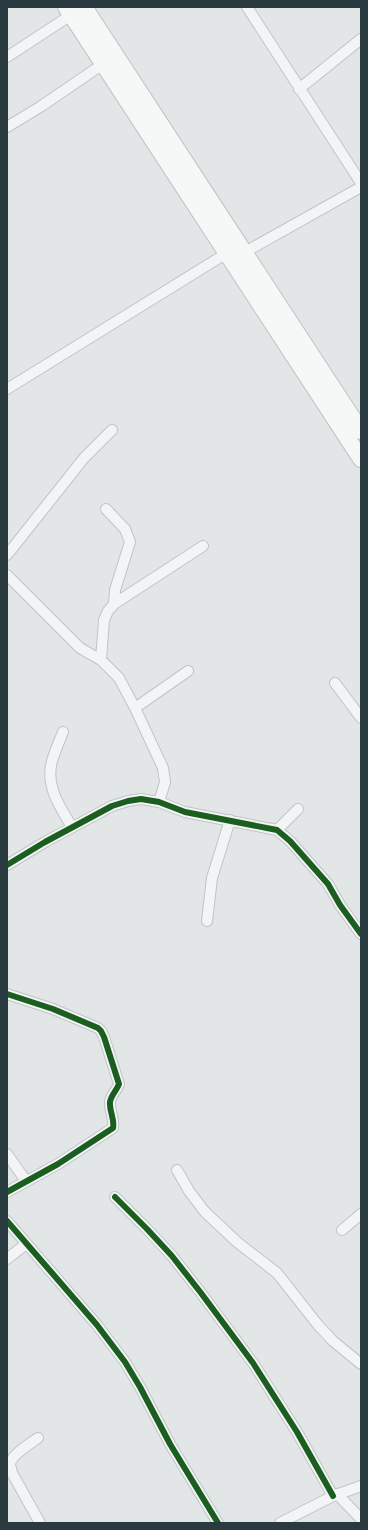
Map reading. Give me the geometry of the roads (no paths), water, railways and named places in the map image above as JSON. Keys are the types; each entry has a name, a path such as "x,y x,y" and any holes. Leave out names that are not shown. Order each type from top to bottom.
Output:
{"main road":[{"path":"74,10 103,64 361,459"},
{"path":"74,10 245,252 361,431"}],"street":[{"path":"247,7 361,183"},
{"path":"7,57 74,10"},
{"path":"299,89 361,39"},
{"path":"7,127 40,107 103,64"},
{"path":"245,252 361,187"},
{"path":"7,389 227,253"},
{"path":"7,555 84,458 112,430"},
{"path":"106,509 124,528 130,542 115,590 114,604"},
{"path":"101,660 104,620 108,611 114,604 203,546"},
{"path":"7,575 80,648 101,660 119,678 135,708 162,768 165,782 159,802"},
{"path":"135,708 188,671"},
{"path":"335,683 361,718"},
{"path":"63,732 52,762 50,775 51,786 56,799 72,827"},
{"path":"7,865 72,827 112,806 128,800 141,799 159,802 185,812 277,830 290,841 328,884 345,912 361,934"},
{"path":"277,830 298,809"},
{"path":"207,921 212,878 230,820"},
{"path":"7,994 60,1012 98,1028 104,1038 119,1084 117,1090 110,1099 113,1128 58,1164 7,1192"},
{"path":"7,1154 26,1181"},
{"path":"176,1170 189,1191 205,1212 237,1242 277,1273 318,1325 338,1346 361,1364"},
{"path":"115,1197 172,1256 201,1293 249,1357 335,1495 361,1519"},
{"path":"342,1230 361,1214"},
{"path":"7,1221 97,1325 125,1362 170,1444 218,1523"},
{"path":"7,1259 26,1244"},
{"path":"38,1438 15,1456 10,1465 12,1473 40,1523"},
{"path":"280,1523 335,1495 361,1486"}]}
